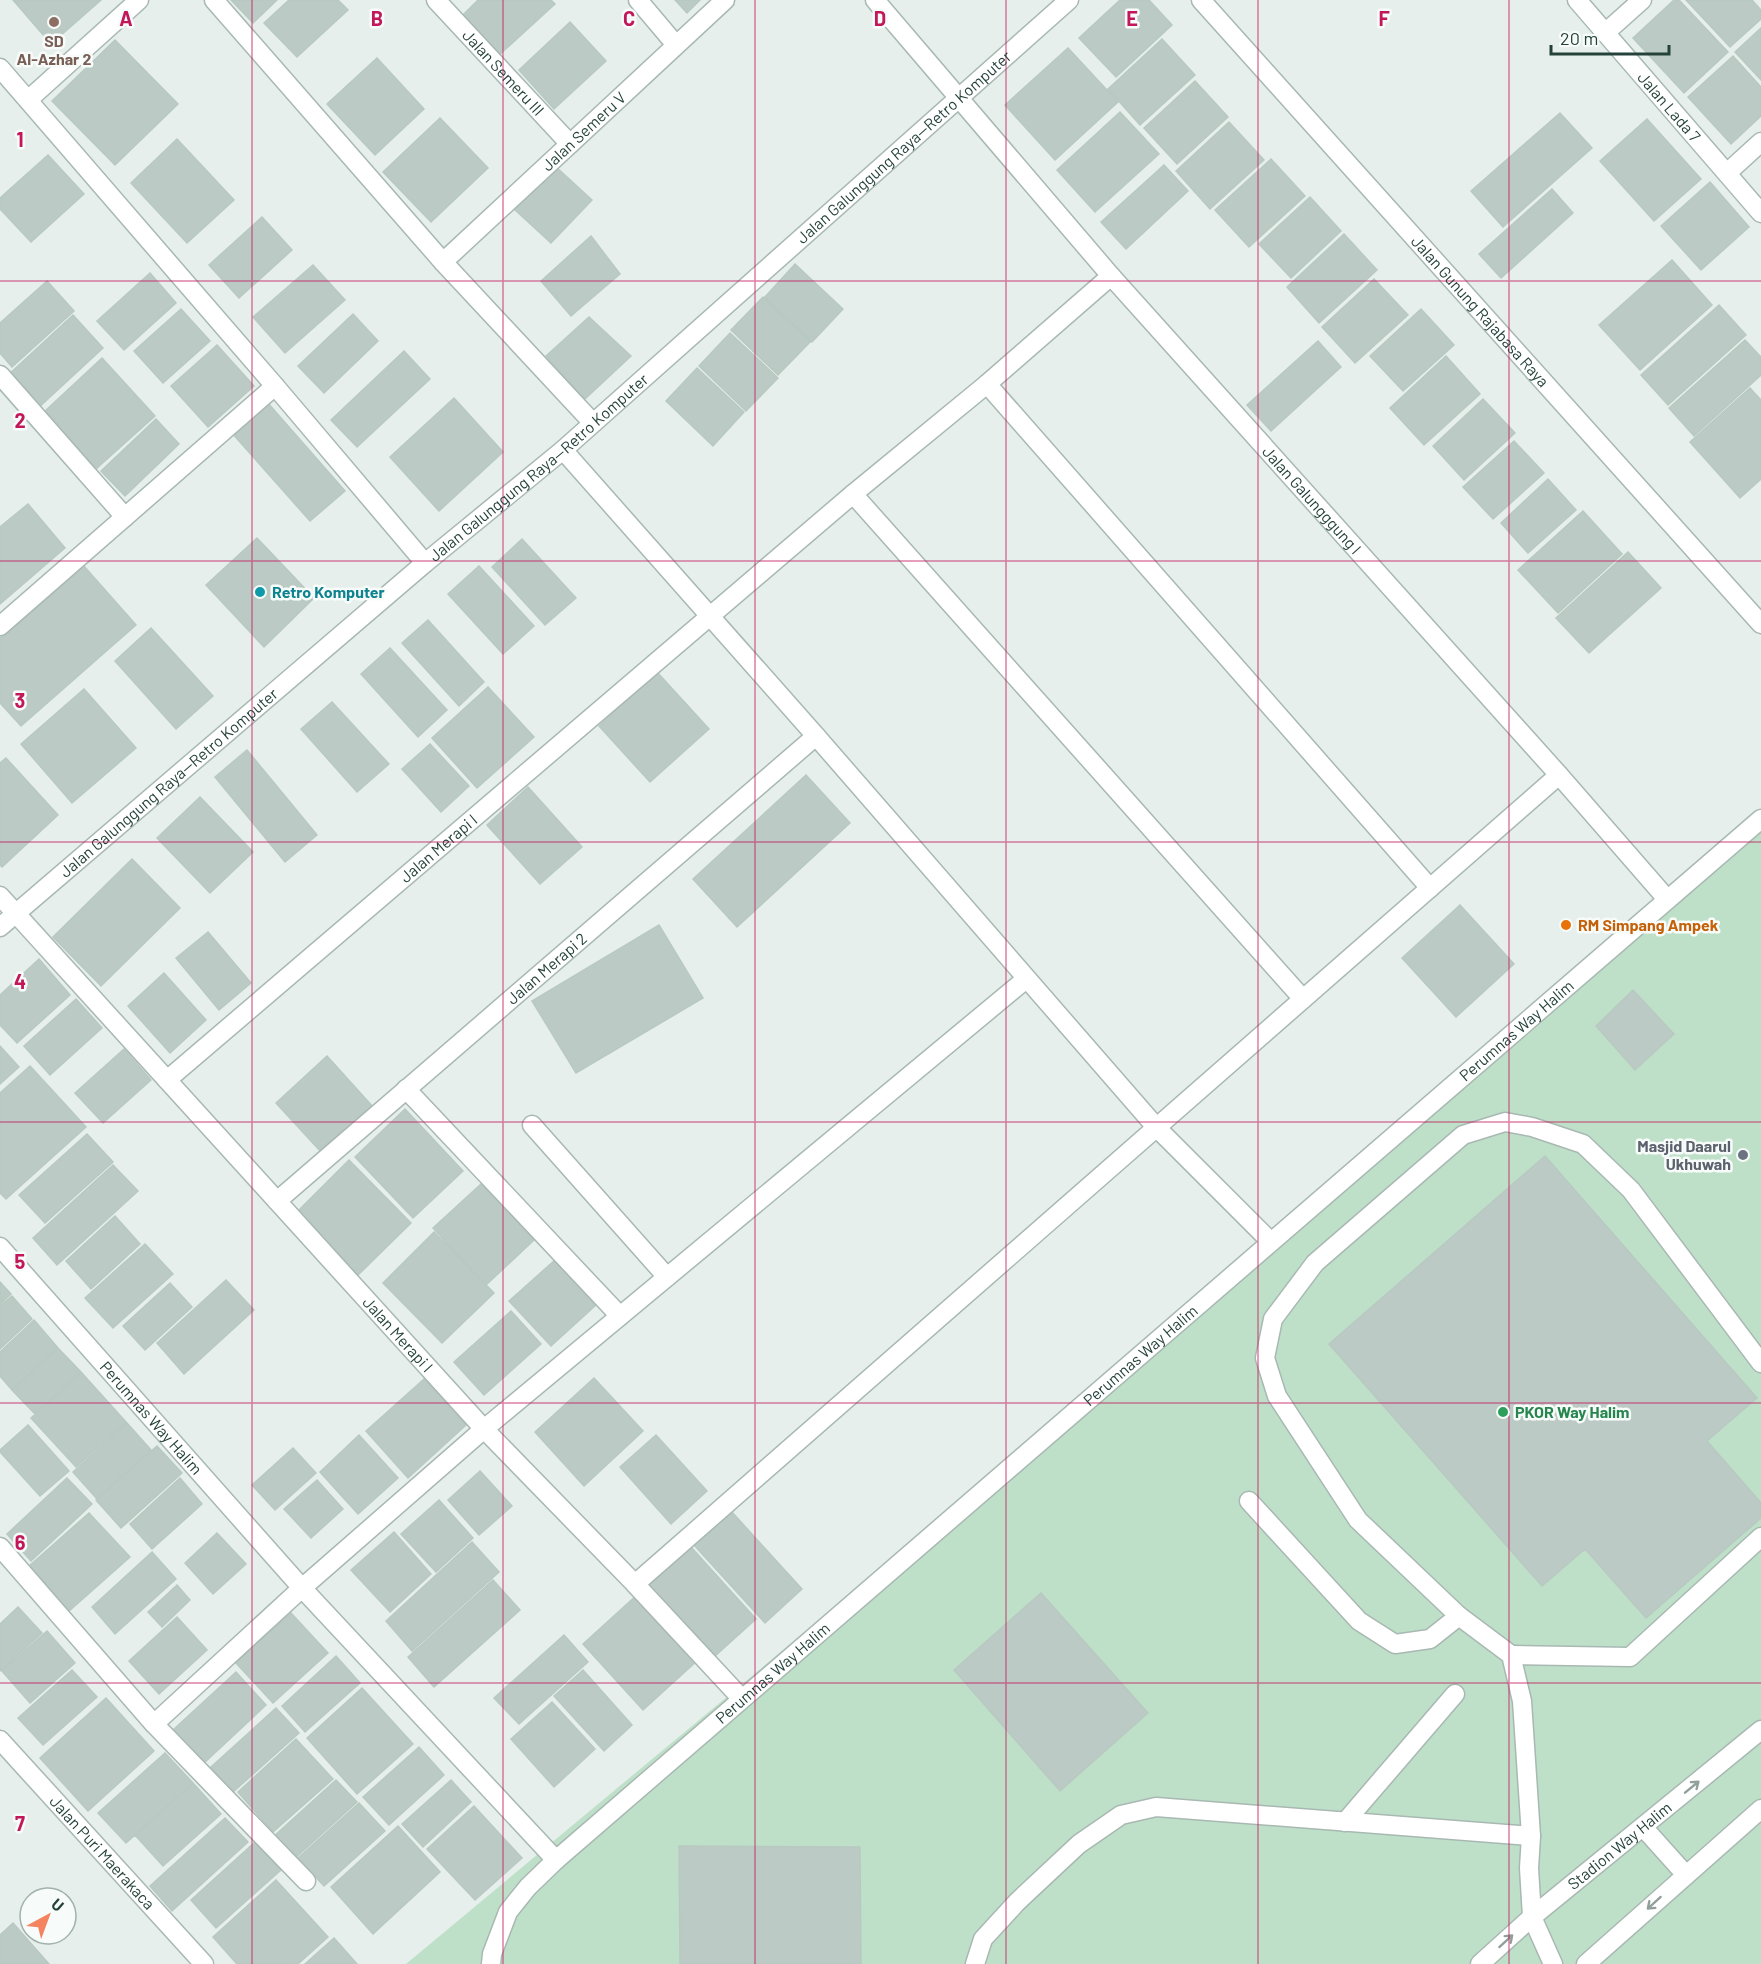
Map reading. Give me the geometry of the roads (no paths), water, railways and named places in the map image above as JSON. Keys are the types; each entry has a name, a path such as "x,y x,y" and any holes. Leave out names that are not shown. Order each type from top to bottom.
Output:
{"street":[{"path":"28,100 139,0"},
{"path":"214,0 443,262 593,423"},
{"name":"Jalan Semeru III","path":"436,0 570,144"},
{"path":"638,0 676,45"},
{"name":"Jalan Semeru V","path":"443,262 725,0"},
{"name":"Jalan Galungggung I","path":"875,0 1111,276 1559,775 1667,899"},
{"name":"Jalan Galunggung Raya—Retro Komputer","path":"0,927 425,563 563,450 1069,0"},
{"name":"Jalan Gunung Rajabasa Raya","path":"1201,0 1761,624"},
{"name":"Jalan Lada 7","path":"1577,0 1761,213"},
{"path":"1605,33 1642,0"},
{"path":"0,68 425,563"},
{"path":"1727,173 1761,142"},
{"name":"Jalan Merapi I","path":"167,1080 853,494 987,384 1111,276"},
{"path":"0,375 125,517"},
{"path":"987,384 1430,888"},
{"path":"0,627 275,386"},
{"path":"563,450 816,736 1156,1127 1270,1242"},
{"path":"853,494 1303,999"},
{"name":"Jalan Merapi 2","path":"277,1200 816,736"},
{"path":"635,1584 1559,775"},
{"name":"Perumnas Way Halim","path":"0,1247 302,1588 556,1860 1761,819"},
{"name":"Jalan Merapi I","path":"0,896 484,1429 635,1584 742,1699"},
{"path":"154,1724 302,1588 484,1429 1026,979"},
{"path":"406,1089 620,1316"},
{"path":"1758,1353 1631,1190 1583,1144 1532,1127 1505,1122 1462,1135 1315,1263 1273,1319 1265,1358 1277,1396 1358,1520 1459,1616 1511,1655 1630,1656 1761,1537"},
{"path":"532,1125 667,1277"},
{"path":"1249,1501 1359,1622 1395,1644 1430,1639 1459,1616"},
{"path":"0,1547 154,1724 306,1881"},
{"path":"1511,1655 1522,1701 1531,1836 1528,1868 1533,1917 1553,1964"},
{"path":"1345,1822 1455,1694"},
{"name":"Stadion Way Halim","path":"1480,1964 1533,1917 1761,1730"},
{"name":"Jalan Puri Maerakaca","path":"0,1740 204,1964"},
{"path":"975,1964 983,1939 1017,1902 1079,1844 1121,1815 1156,1807 1531,1836"},
{"path":"1586,1964 1761,1809"},
{"path":"1643,1827 1686,1875"},
{"path":"491,1964 492,1954 508,1912 528,1887 556,1860"}],"place":[{"name":"SD Al-Azhar 2","path":"54,22"},
{"name":"Retro Komputer","path":"260,592"},
{"name":"RM Simpang Ampek","path":"1566,925"},
{"name":"Masjid Daarul Ukhuwah","path":"1743,1155"},
{"name":"PKOR Way Halim","path":"1503,1412"}]}
